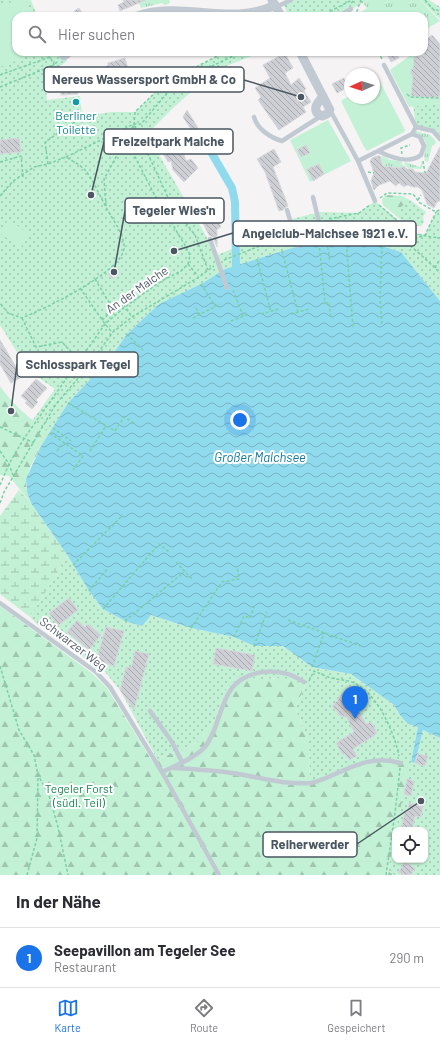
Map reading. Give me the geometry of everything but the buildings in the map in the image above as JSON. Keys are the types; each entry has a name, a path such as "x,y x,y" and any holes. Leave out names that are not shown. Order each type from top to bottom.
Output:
{"street":[{"path":"254,12 266,10 274,4"},
{"path":"154,12 175,6 226,12"},
{"path":"302,56 323,96 330,110 328,114 321,116 317,113 315,108 323,96"}],"lane":[{"path":"274,4 291,0"},
{"path":"347,12 353,9"},
{"path":"384,66 416,127 433,131 440,139"},
{"path":"330,110 358,160 375,201"},
{"path":"254,117 255,123 273,138 282,141 321,116"},
{"path":"358,160 412,134 416,127"},
{"path":"378,151 394,158 418,158 423,152 423,142 420,137 412,134"},
{"path":"313,198 323,239"},
{"path":"287,210 298,246"},
{"path":"210,239 227,288"},
{"name":"Schwarzer Weg","path":"0,602 102,678 118,700 162,772 219,875"},
{"path":"162,772 182,762 205,747 214,731 227,693 241,680 260,673 274,671 288,673 306,683"},
{"path":"150,712 165,730 182,762"},
{"path":"154,760 155,767"},
{"path":"171,768 207,770 278,782 304,783 321,780 369,761 390,761 400,764"}],"path":[{"path":"330,12 352,0"},
{"path":"358,12 361,0"},
{"path":"425,0 432,9 440,11"},
{"path":"353,9 360,5"},
{"path":"0,87 54,65 64,56"},
{"path":"199,277 188,264 190,255 156,199 132,151 134,124 135,112 164,83 217,56"},
{"path":"0,196 13,181 34,167 48,164 66,157 134,124 141,124 169,91 214,65 233,56"},
{"path":"379,56 384,66"},
{"path":"0,75 50,57 54,65"},
{"path":"407,94 410,97 438,98 440,96"},
{"path":"48,164 45,142 84,116"},
{"path":"106,208 104,179 134,124"},
{"path":"0,503 13,475 34,443 56,404 113,332 132,317 199,277 208,270 195,235 172,204 134,124"},
{"path":"402,151 401,148 410,144"},
{"path":"0,162 21,156 23,178"},
{"path":"0,303 8,313 22,318 40,311 95,279 115,265 121,258 124,248 121,235 85,169 66,157"},
{"path":"422,158 425,173"},
{"path":"367,172 374,174"},
{"path":"218,263 270,242 288,229 296,226 359,213 387,193 413,194 420,203 436,212"},
{"path":"418,200 421,194"},
{"path":"375,201 412,233 439,238 440,242"},
{"path":"405,242 425,236 436,212 440,209"},
{"path":"319,221 331,220 350,222 393,236 405,242 440,272"},
{"path":"323,239 330,262"},
{"path":"323,239 325,304 329,303 331,318"},
{"path":"346,239 353,327"},
{"path":"382,246 380,300 382,325"},
{"path":"282,251 298,312"},
{"path":"257,259 271,312"},
{"path":"434,268 440,259"},
{"name":"An der Malche","path":"0,485 9,464 24,438 105,324 125,307 160,282 181,271 188,264"},
{"path":"95,279 113,309"},
{"path":"201,284 215,306"},
{"path":"80,288 102,320 113,332"},
{"path":"232,290 243,316"},
{"path":"102,320 122,302 132,317"},
{"path":"193,318 220,304"},
{"path":"196,308 200,315"},
{"path":"291,314 309,309"},
{"path":"261,314 279,310"},
{"path":"231,321 249,314"},
{"path":"22,318 36,347 62,342 86,368"},
{"path":"127,334 144,351"},
{"path":"68,403 115,432 124,417 134,423"},
{"path":"90,451 106,426"},
{"path":"0,427 34,443"},
{"path":"53,428 71,441"},
{"path":"50,433 83,456 73,470"},
{"path":"58,451 64,442"},
{"path":"0,452 9,464 13,475"},
{"path":"73,565 123,515"},
{"path":"103,609 159,544 169,552"},
{"path":"176,562 192,579"},
{"path":"191,628 222,582 239,579 237,566"},
{"path":"89,591 108,568"},
{"path":"125,622 184,572"},
{"path":"234,637 244,616 250,618 254,606"},
{"path":"254,646 267,612"},
{"path":"288,620 361,646"},
{"path":"312,667 324,633"},
{"path":"0,666 19,730 34,755 38,775 37,838 27,875"},
{"path":"306,683 314,671 329,677 350,681 359,685 377,704 388,722 398,750 400,764 386,875"},
{"path":"38,775 49,795 58,827 68,875"}],"green space":[{"path":"0,0 31,0 36,12 12,12 12,56 64,56 67,61 45,78 47,100 80,96 82,116 112,112 135,112 165,83 217,56 252,56 216,70 174,107 147,134 217,255 268,234 292,219 320,212 359,213 375,201 412,233 425,235 436,212 440,209 440,301 401,252 382,246 346,239 327,238 225,269 201,284 159,304 127,334 111,357 68,403 50,433 32,421 55,389 29,371 0,325"},
{"path":"17,0 26,0 30,12 12,12 12,56 29,56 0,67 0,6"},
{"path":"138,0 170,1 169,4 164,5 162,3 141,8"},
{"path":"291,0 368,0 346,12 287,12 283,4"},
{"path":"368,0 420,0 440,21 428,28 428,12 361,12 367,8 363,3"},
{"path":"420,0 429,0 440,7 440,19"},
{"path":"410,56 440,56 440,103 409,107 390,70"},
{"path":"380,82 405,130 404,132 367,151 341,101 344,99 344,104 380,104"},
{"path":"440,103 440,139 433,131 416,126 413,106"},
{"path":"328,120 351,161 310,182 290,140"},
{"path":"416,131 430,135 435,140 436,143 432,146 428,162 425,161 424,157 426,145 424,139 415,133"},
{"path":"381,156 390,160 401,161 403,166 400,168 385,166 384,168"},
{"path":"422,161 423,166 421,169 408,168 404,164 405,162 420,167"},
{"path":"386,195 402,196 410,200 407,203 401,220 383,205 382,199"},
{"path":"410,200 426,212 423,217 424,222 421,226 410,225 409,228 401,220 399,209"},
{"path":"9,219 30,236 20,248 0,233 0,230"},
{"path":"0,386 23,412 50,433 33,461 26,481 26,487 31,503 9,476 0,475"},
{"path":"19,490 31,503 68,556 30,617 0,594 0,516"},
{"path":"68,556 89,591 103,609 125,621 151,615 191,628 234,637 254,646 283,646 312,667 351,674 394,705 400,715 418,727 411,762 415,763 423,730 440,738 440,875 395,875 388,871 392,852 392,863 428,863 428,827 397,827 410,763 368,763 310,784 309,741 295,708 305,687 299,683 284,678 259,679 239,676 224,692 216,717 199,741 189,747 157,759 120,690 105,672 38,625 30,617"},
{"name":"Tegeler Forst (südl. Teil)","path":"0,606 93,674 107,688 152,761 189,747 199,741 216,717 224,692 239,676 259,679 285,678 294,680 305,687 295,708 309,741 310,784 369,763 411,762 397,827 392,827 392,852 388,871 395,875 0,875"}],"water":[{"name":"Großer Malchsee","path":"327,238 346,239 382,246 401,252 440,301 440,738 423,730 415,763 411,762 418,727 408,724 394,705 351,674 312,667 283,646 254,646 234,637 191,628 151,615 142,626 125,621 103,609 89,591 68,556 31,503 27,492 26,479 40,448 68,403 111,357 127,334 159,304 201,284 225,269"}],"waterway":[{"path":"204,140 232,188 235,202 236,266"}],"place":[{"name":"Nereus Wassersport GmbH & Co","path":"301,97"},
{"name":"Berliner Toilette","path":"76,102"},
{"name":"Freizeitpark Malche","path":"91,195"},
{"name":"Angelclub-Malchsee 1921 e.V.","path":"174,251"},
{"name":"Tegeler Wies'n","path":"114,272"},
{"name":"Schlosspark Tegel","path":"11,411"},
{"name":"Seepavillon am Tegeler See","path":"355,719"},
{"name":"Reiherwerder","path":"421,801"}]}
